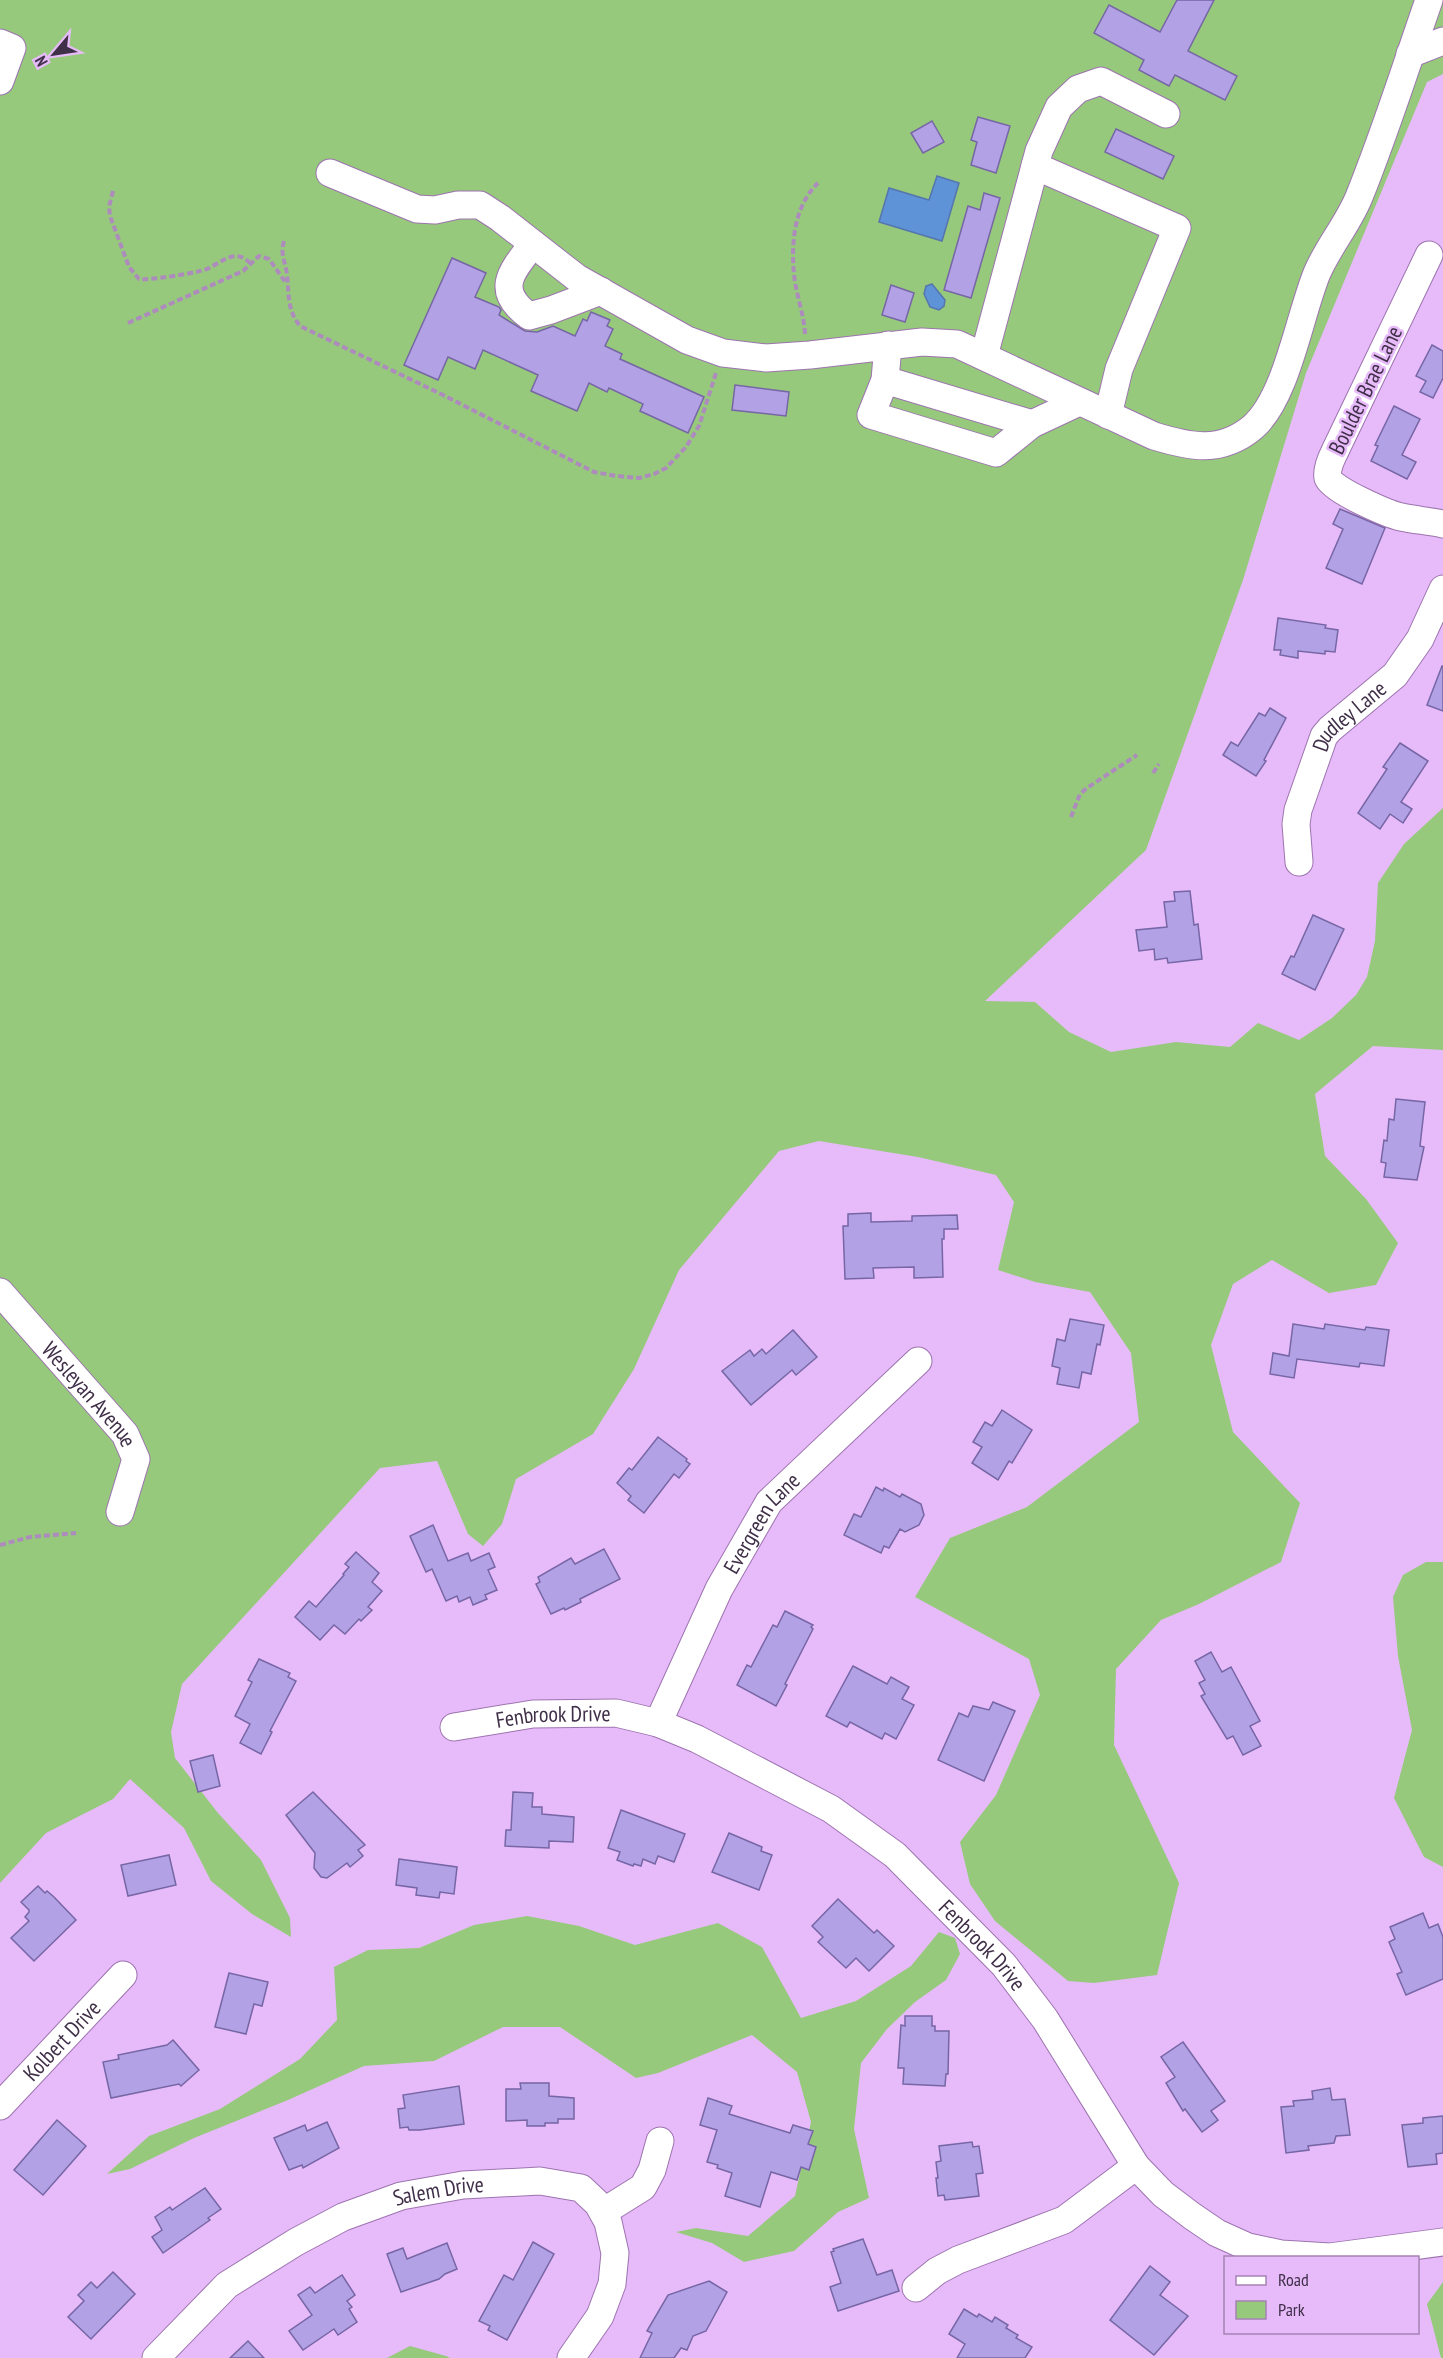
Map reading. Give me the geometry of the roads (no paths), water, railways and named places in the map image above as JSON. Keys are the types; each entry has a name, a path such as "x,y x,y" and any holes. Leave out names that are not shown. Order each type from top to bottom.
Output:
{"street":[{"path":"330,174 417,209 435,210 458,206 480,206 500,218 577,278 687,340 723,353 766,358 807,356 922,342 957,344 1154,436 1179,444 1203,447 1223,444 1240,436 1263,417 1278,391 1317,272 1358,199 1429,0"},
{"path":"1410,54 1443,41"},
{"path":"0,43 12,48 0,81"},
{"path":"984,356 1039,151 1059,107 1078,89 1101,81 1166,114"},
{"path":"1035,166 1177,228 1119,369 1108,415"},
{"path":"532,244 512,273 508,288 515,305 529,316 600,291"},
{"name":"Boulder Brae Lane","path":"1429,255 1335,451 1329,465 1328,477 1333,486 1350,496 1399,516 1443,524"},
{"path":"888,345 885,380 871,415 996,453 1032,424 1079,402"},
{"path":"885,380 1032,424"},
{"name":"Dudley Lane","path":"1299,862 1296,824 1298,810 1324,736 1401,668 1420,639 1443,589"},
{"name":"Wesleyan Avenue","path":"0,1292 129,1440 136,1459 120,1512"},
{"name":"Evergreen Lane","path":"658,1723 719,1589 769,1502 918,1361"},
{"name":"Fenbrook Drive","path":"454,1728 545,1714 616,1713 658,1723 697,1739 831,1809 895,1855 1004,1965 1045,2019 1136,2166 1163,2194 1217,2233 1248,2247 1281,2254 1314,2256"},
{"name":"Kolbert Drive","path":"0,2106 123,1975"},
{"path":"603,2212 643,2187 652,2170 660,2140"},
{"path":"916,2288 937,2271 958,2260 1064,2220 1136,2166"},
{"name":"Salem Drive","path":"156,2358 227,2285 296,2241 343,2217 401,2196 463,2185 540,2181 581,2188 598,2204 608,2222 615,2253 612,2284 600,2316 571,2358"},
{"name":"Fenbrook Drive","path":"1338,2256 1443,2242"}],"water":[{"path":"937,176 959,183 942,241 879,222 889,188 929,200"},
{"path":"932,284 945,300 944,306 939,310 930,307 924,294 926,286"}]}
